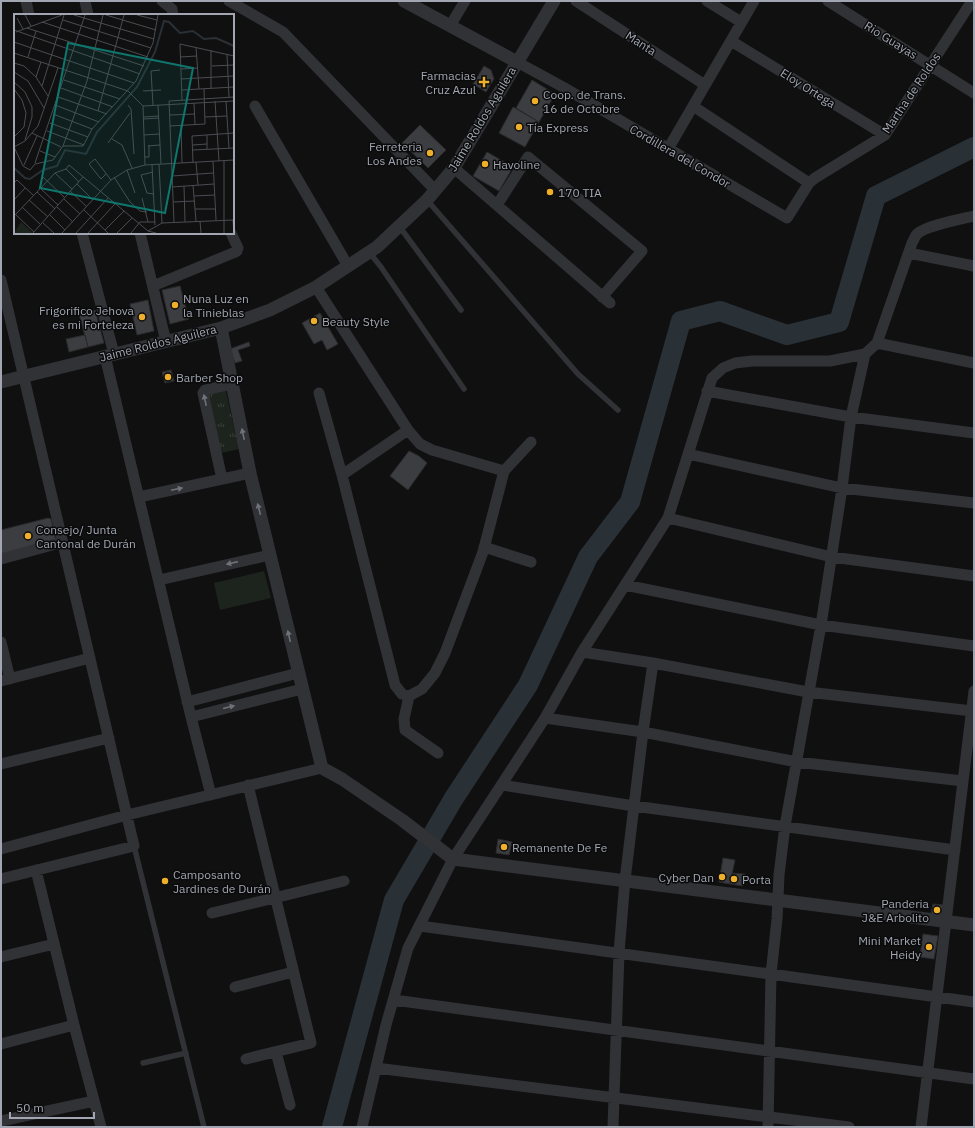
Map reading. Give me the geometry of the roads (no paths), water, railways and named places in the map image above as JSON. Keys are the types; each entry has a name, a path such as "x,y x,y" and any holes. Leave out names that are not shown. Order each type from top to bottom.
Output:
{"street":[{"path":"26,1 29,14"},
{"path":"85,1 88,14"},
{"path":"162,1 172,9 173,14"},
{"path":"229,1 283,32 431,195"},
{"path":"404,1 517,62"},
{"path":"450,26 465,1"},
{"name":"Jaime Roldos Aguilera","path":"1,382 220,328 270,310 316,287 377,247 431,195 454,168 554,1"},
{"name":"Manta","path":"576,1 705,85"},
{"path":"707,1 742,22"},
{"path":"668,149 754,1"},
{"name":"Rio Guayas","path":"828,1 974,93"},
{"name":"Martha de Roldos","path":"809,183 885,135 972,1"},
{"name":"Eloy Ortega","path":"731,41 885,135"},
{"name":"Cordillera del Condor","path":"517,62 787,218 809,183"},
{"path":"255,106 348,266"},
{"path":"693,106 809,183"},
{"path":"454,168 606,300 642,251 528,157 497,205"},
{"path":"362,1127 408,948 420,926 450,857 502,785 545,718 582,652 668,518 712,378 723,368 735,363 752,361 830,361 864,354 877,343 912,242 917,234 924,230 974,216"},
{"path":"82,234 139,497 187,702 211,795"},
{"path":"140,234 166,342"},
{"path":"153,286 233,253 238,248 231,234"},
{"path":"909,253 974,266"},
{"path":"1,879 134,846 2,285"},
{"path":"316,287 408,430 420,444 432,450 504,471"},
{"path":"220,328 250,473 322,768"},
{"path":"877,343 974,363"},
{"path":"768,1122 771,974 785,826 832,557 851,417 864,354"},
{"path":"222,479 203,393 205,390 232,384"},
{"path":"707,391 851,417 974,433"},
{"path":"319,393 342,475 395,685 402,694 409,696 422,689 435,674 445,653 484,547 504,471 531,442"},
{"path":"342,475 408,430"},
{"path":"688,454 842,488 974,503"},
{"path":"139,497 250,473"},
{"path":"668,518 832,557 974,576"},
{"path":"1,558 63,542"},
{"path":"484,547 531,562"},
{"path":"159,580 270,555"},
{"path":"625,585 821,625 974,646"},
{"path":"1,642 5,680 90,658"},
{"path":"582,652 653,663 808,692 972,711"},
{"path":"613,1127 619,953 625,880 653,663"},
{"path":"187,702 298,674"},
{"path":"191,717 302,689"},
{"path":"921,1127 974,691"},
{"path":"409,696 404,719 405,730 438,753"},
{"path":"545,718 643,732 797,762 963,781"},
{"path":"1,764 109,738"},
{"path":"1,849 127,815 322,768 342,779 402,820 450,857 777,901 974,925"},
{"path":"246,1060 311,1043 248,785"},
{"path":"502,785 634,806 955,850"},
{"path":"36,870 101,1127"},
{"path":"212,913 344,881"},
{"path":"420,926 974,1002"},
{"path":"1,957 54,944"},
{"path":"235,987 293,972"},
{"path":"394,1000 974,1079"},
{"path":"1,1044 74,1025"},
{"path":"276,1052 290,1105"},
{"path":"376,1068 614,1098 768,1122 849,1127"},
{"path":"1,1121 94,1101"}],"lane":[{"path":"431,195 578,374 618,410"},
{"path":"399,226 461,310"},
{"path":"369,252 464,388"},
{"path":"134,846 204,1127"},
{"path":"143,1063 186,1053"}],"waterway":[{"path":"332,1127 394,900 454,798 528,685 588,557 630,502 681,321 720,311 787,335 839,322 876,196 974,147"}],"place":[{"name":"Farmacias Cruz Azul","path":"484,82"},
{"name":"Coop. de Trans. 16 de Octobre","path":"535,101"},
{"name":"Tía Express","path":"519,127"},
{"name":"Ferreteria Los Andes","path":"430,153"},
{"name":"Havoline","path":"485,164"},
{"name":"170 TIA","path":"550,192"},
{"name":"Nuna Luz en la Tinieblas","path":"175,305"},
{"name":"Frigorifico Jehova es mi Forteleza","path":"142,317"},
{"name":"Beauty Style","path":"314,321"},
{"name":"Barber Shop","path":"168,377"},
{"name":"Consejo/ Junta Cantonal de Durán","path":"28,536"},
{"name":"Remanente De Fe","path":"504,847"},
{"name":"Cyber Dan","path":"722,877"},
{"name":"Porta","path":"734,879"},
{"name":"Camposanto Jardines de Durán","path":"165,881"},
{"name":"Panderia J&E Arbolito","path":"937,910"},
{"name":"Mini Market Heidy","path":"929,947"}]}
